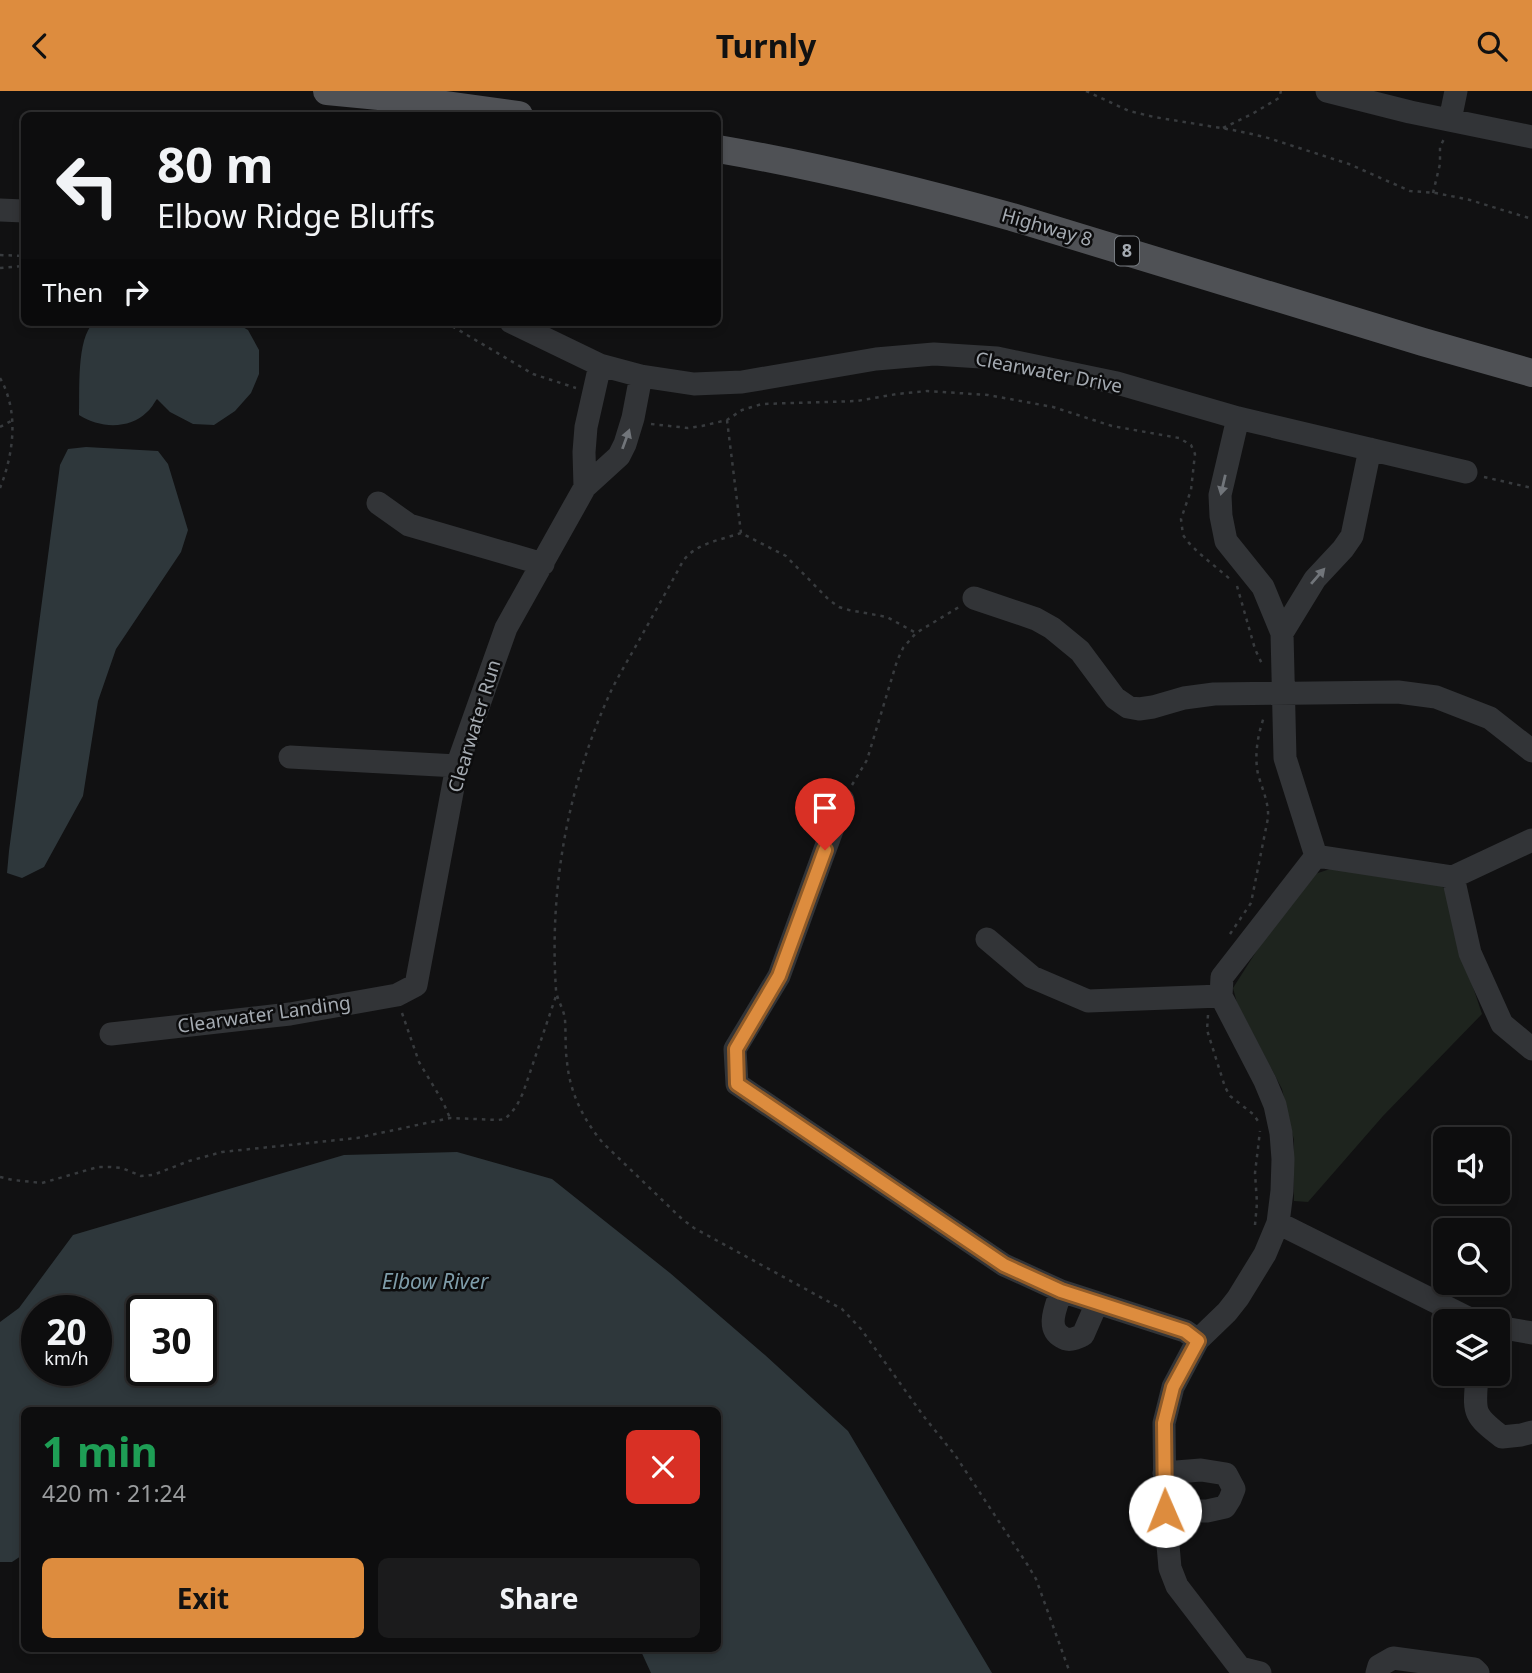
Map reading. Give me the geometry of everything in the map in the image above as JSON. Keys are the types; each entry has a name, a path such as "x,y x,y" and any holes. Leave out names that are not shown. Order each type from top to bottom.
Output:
{"main road":[{"path":"327,91 497,112"},
{"name":"Highway 8","path":"721,150 821,170 987,210 1532,373"}],"street":[{"path":"1327,91 1410,112 1532,137"},
{"path":"1450,120 1456,91"},
{"path":"0,210 21,211"},
{"name":"Clearwater Drive","path":"518,326 600,365 641,376 694,384 742,382 876,359 934,354 997,358 1116,383 1238,418 1466,472"},
{"name":"Clearwater Run","path":"585,487 585,439 600,365"},
{"name":"Clearwater Run","path":"407,990 457,766 506,628 585,487 619,456 633,418 641,376"},
{"path":"1238,418 1220,495 1223,529 1226,541 1263,587 1282,633 1284,758 1316,856"},
{"path":"1282,633 1315,579 1343,549 1352,535 1370,449"},
{"path":"378,503 409,525 543,564"},
{"path":"974,598 1036,619 1052,628 1080,651 1115,698 1128,707 1153,707 1184,698 1214,694 1398,692 1436,697 1490,718 1532,751"},
{"path":"290,757 457,766"},
{"path":"843,800 779,976 736,1049 737,1084 1004,1265 1061,1291 1185,1331 1198,1341"},
{"path":"1316,856 1453,877 1532,840"},
{"path":"1260,1673 1240,1668 1177,1586 1170,1567 1165,1511 1164,1423 1173,1387 1198,1341 1238,1298 1265,1254 1278,1223 1283,1159 1275,1105 1221,996 1222,978 1316,856"},
{"path":"1453,877 1469,953 1502,1024 1532,1049"},
{"path":"987,939 1032,977 1088,1000 1221,996"},
{"name":"Clearwater Landing","path":"111,1034 290,1014 407,990"},
{"path":"1278,1223 1450,1309"},
{"path":"1061,1291 1052,1325 1053,1331 1060,1337 1067,1339 1083,1335 1097,1303"},
{"path":"1510,1329 1532,1333"},
{"path":"1476,1386 1475,1410 1484,1423 1502,1437 1521,1436 1532,1432"},
{"path":"1164,1473 1201,1471 1226,1474 1234,1489 1225,1507 1207,1511 1165,1511"},
{"path":"1377,1673 1379,1665 1393,1658 1475,1669 1478,1673"}],"path":[{"path":"1086,91 1129,111 1265,137 1349,165 1410,191 1471,199 1532,219"},
{"path":"1223,128 1279,98 1281,91"},
{"path":"1433,193 1440,164 1440,147 1450,120"},
{"path":"0,255 21,256"},
{"path":"0,268 21,266"},
{"path":"452,326 533,374 594,393"},
{"path":"0,378 10,397 13,420 10,453 0,488"},
{"path":"0,428 13,420"},
{"path":"727,420 741,533 786,556 839,607 887,617 916,633"},
{"path":"1466,472 1532,488"},
{"path":"843,800 867,760 897,661 904,648 916,633 974,598"},
{"path":"407,990 419,1062 450,1118"},
{"path":"0,1177 42,1182 98,1167 122,1168 141,1176 153,1175 222,1152 357,1138 450,1118 505,1119 516,1107 523,1093 556,994"}],"shaded area":[{"path":"1330,869 1441,885 1448,893 1482,1014 1383,1116 1308,1202 1294,1201 1294,1140 1282,1089 1237,1003 1233,988 1284,908 1309,876"}],"water":[{"path":"91,326 241,326 248,330 259,350 259,374 251,393 235,411 214,425 193,424 170,412 157,399 148,411 132,422 114,425 96,423 79,415 79,380 84,340"},
{"path":"86,447 158,451 168,464 188,530 181,552 116,649 98,701 83,796 44,867 22,878 7,873 9,851 60,465 68,449"},
{"name":"Elbow River","path":"457,1152 552,1179 670,1273 848,1431 992,1673 651,1673 641,1652 721,1652 721,1407 21,1407 21,1556 12,1562 0,1562 0,1322 21,1305 21,1386 112,1386 112,1295 29,1295 73,1235 344,1155"}],"route":[{"path":"825,850 779,976 736,1049 737,1084 1004,1265 1061,1291 1185,1331 1198,1341 1173,1387 1164,1423 1165,1511"}]}
